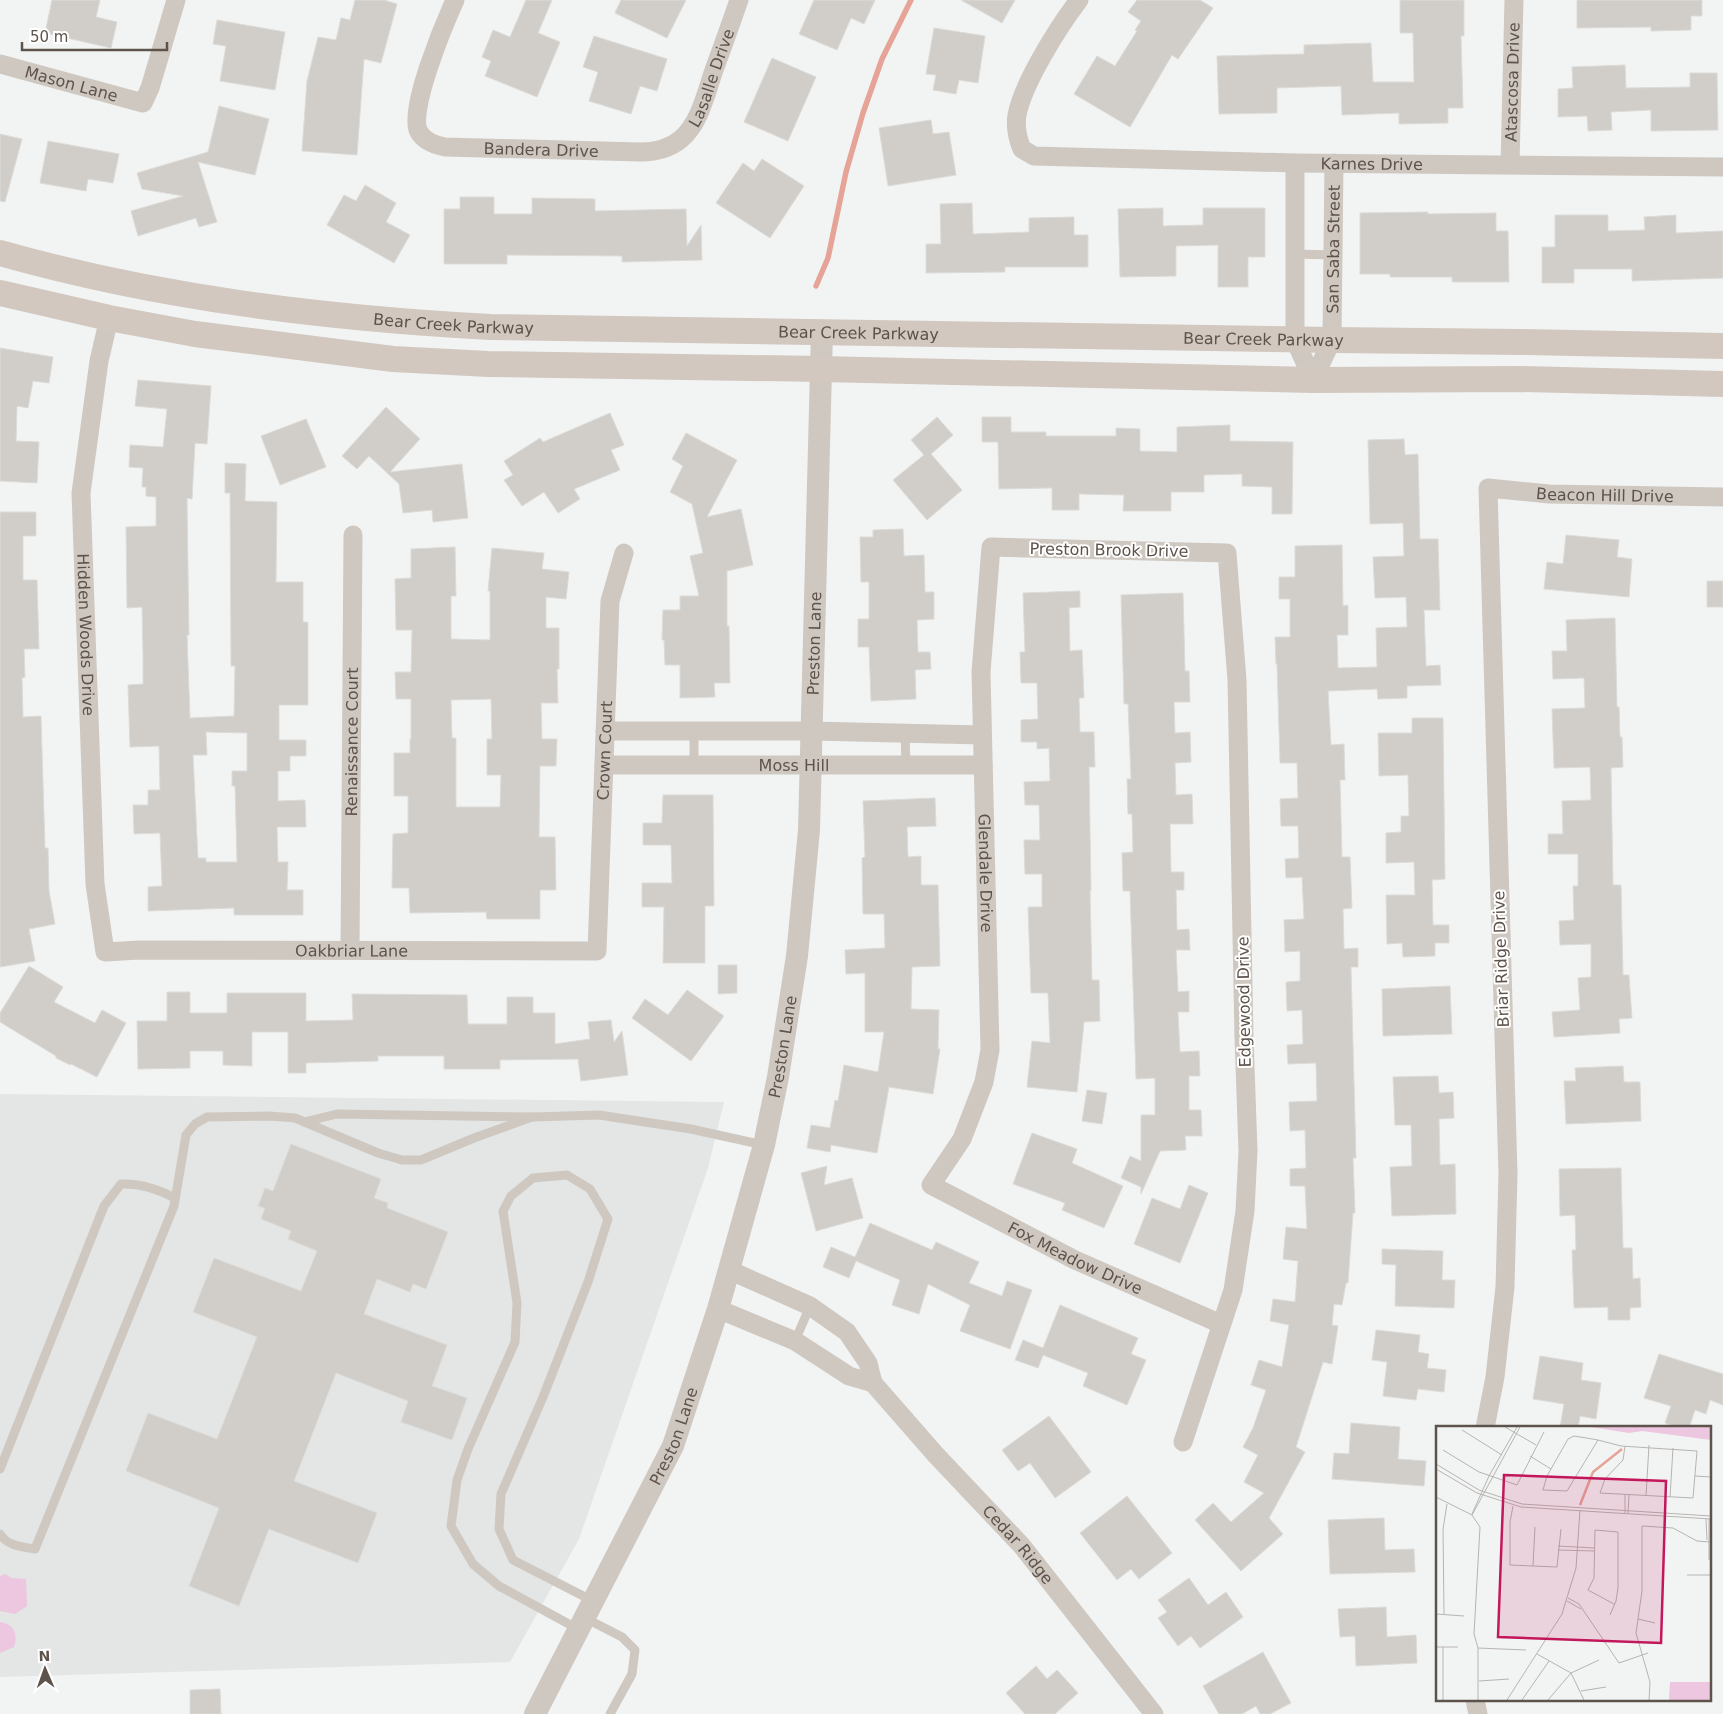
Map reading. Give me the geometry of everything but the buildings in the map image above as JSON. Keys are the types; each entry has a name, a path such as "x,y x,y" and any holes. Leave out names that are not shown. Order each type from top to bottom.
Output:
{"main road":[{"name":"Bear Creek Parkway","path":"0,253 108,279 201,297 396,322 499,327 1723,346"},
{"path":"0,293 110,318 195,334 393,359 488,364 1313,380 1520,379 1723,384"}],"street":[{"name":"Mason Lane","path":"0,64 143,103 150,88 176,0"},
{"name":"Bandera Drive","path":"455,0 442,30 420,99 417,117 419,132 433,144 445,147 641,152 657,152 669,147"},
{"name":"Lasalle Drive","path":"669,147 680,140 691,128 701,106 739,0"},
{"name":"Karnes Drive","path":"1079,0 1039,63 1025,90 1017,114 1016,131 1022,148 1034,156 1295,163 1723,167"},
{"name":"Atascosa Drive","path":"1510,164 1514,0"},
{"path":"1295,163 1296,340 1313,380"},
{"name":"San Saba Street","path":"1313,380 1332,340 1334,163"},
{"name":"Hidden Woods Drive","path":"105,952 95,884 81,493 99,361 110,318"},
{"name":"Preston Lane","path":"535,1714 673,1446 718,1309 764,1145 778,1076 797,956 809,830 822,331"},
{"name":"Beacon Hill Drive","path":"1488,488 1549,494 1723,497"},
{"name":"Briar Ridge Drive","path":"1485,1426 1495,1377 1505,1287 1508,1174 1488,488"},
{"name":"Renaissance Court","path":"350,950 353,535"},
{"name":"Preston Brook Drive","path":"991,548 1227,554"},
{"name":"Glendale Drive","path":"931,1185 962,1139 984,1082 990,1050 981,672 991,548"},
{"name":"Crown Court","path":"597,951 610,600 624,552"},
{"name":"Edgewood Drive","path":"1183,1442 1232,1290 1245,1211 1248,1151 1237,680 1227,554"},
{"name":"Moss Hill","path":"605,731 812,731 982,735"},
{"name":"Moss Hill","path":"604,765 983,765"},
{"name":"Oakbriar Lane","path":"105,952 140,950 597,951"},
{"name":"Fox Meadow Drive","path":"931,1185 1075,1260 1221,1324"},
{"name":"Cedar Ridge","path":"729,1270 810,1306 847,1332 868,1363 873,1383 935,1454 1022,1546 1154,1714"},
{"path":"718,1309 795,1341 849,1376 873,1383"}],"lane":[{"path":"1295,254 1333,255"},
{"path":"694,732 694,765"},
{"path":"905,733 906,765"},
{"path":"304,1122 337,1114 532,1117 598,1115 691,1129 764,1145"},
{"path":"0,1534 2,1538 15,1545 35,1549 156,1254 174,1206 186,1135 195,1124 207,1117 269,1116 296,1118 378,1154 402,1160 421,1160 532,1117"},
{"path":"586,1616 500,1586 472,1564 451,1526 457,1480 468,1449 515,1342 517,1303 503,1211 511,1196 533,1178 567,1175 590,1189 608,1219 588,1282 543,1397 501,1494 498,1529 513,1560 586,1616 622,1636 635,1650 632,1674 610,1714"},
{"path":"0,1469 104,1206 121,1184 133,1183 161,1191 175,1198"},
{"path":"795,1341 810,1306"}],"shaded area":[{"path":"0,1094 724,1102 708,1168 579,1539 510,1662 0,1677"},
{"path":"5,1574 12,1578 26,1579 27,1606 15,1614 0,1611 0,1576"},
{"path":"0,1622 12,1627 15,1638 14,1647 0,1653"}],"waterway":[{"path":"816,286 828,258 846,172 863,113 882,59 911,0"}]}
